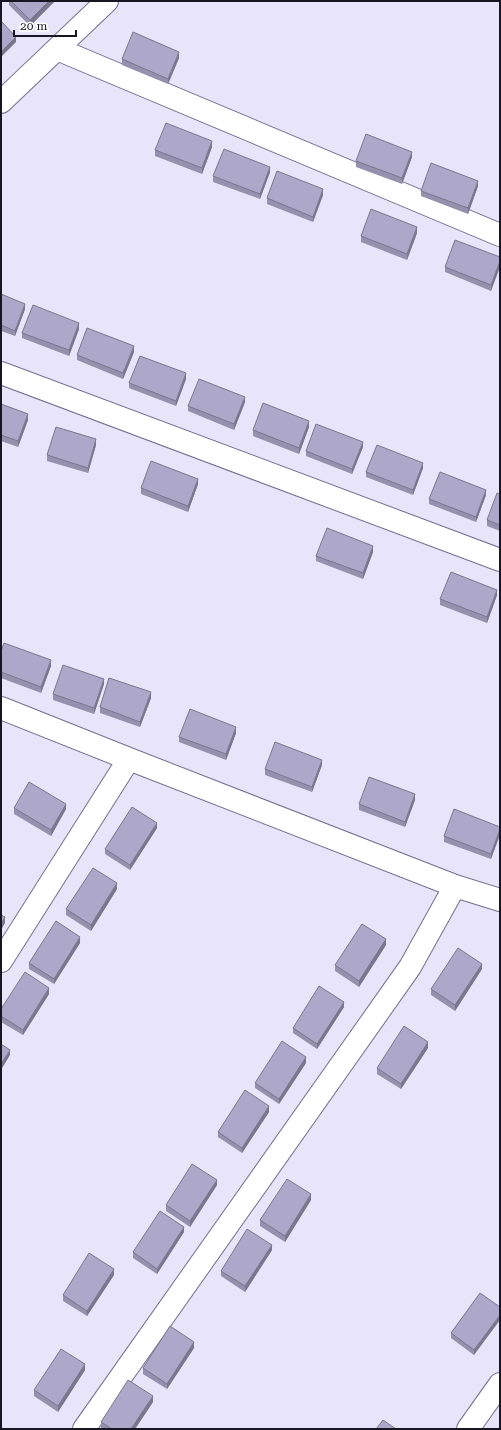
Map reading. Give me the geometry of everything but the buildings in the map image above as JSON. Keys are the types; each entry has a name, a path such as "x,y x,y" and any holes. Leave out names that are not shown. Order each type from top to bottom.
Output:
{"street":[{"path":"1,102 107,1"},
{"path":"57,49 500,235"},
{"path":"1,373 500,560"},
{"path":"1,708 455,886 500,900"},
{"path":"1,961 129,759"},
{"path":"84,1429 410,967 455,886"},
{"path":"468,1429 500,1384"}]}
